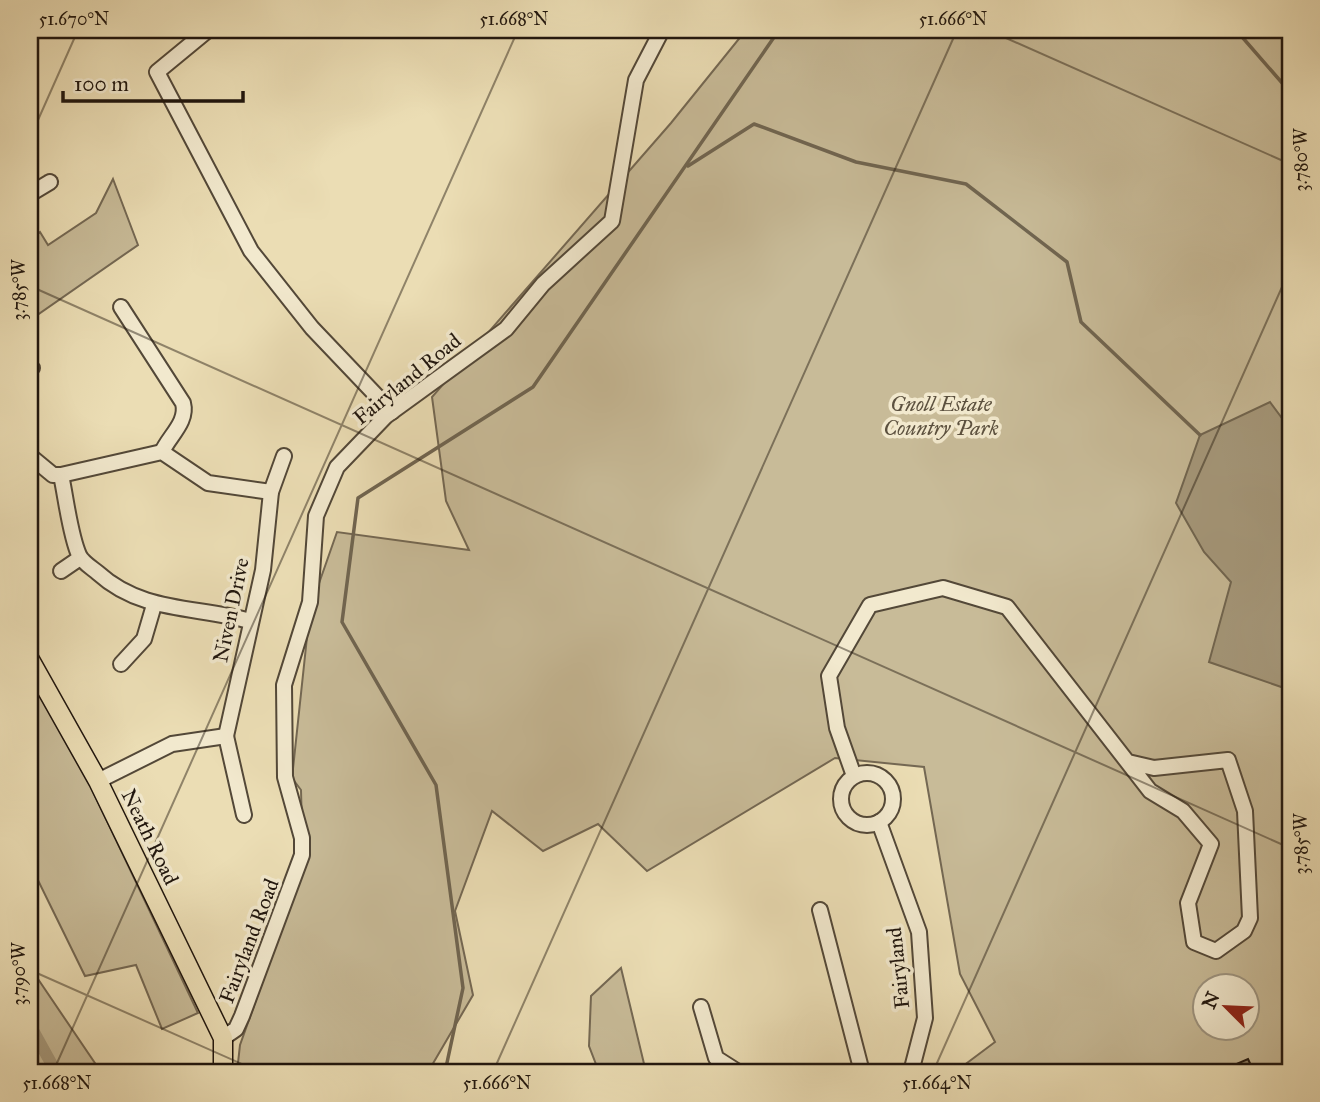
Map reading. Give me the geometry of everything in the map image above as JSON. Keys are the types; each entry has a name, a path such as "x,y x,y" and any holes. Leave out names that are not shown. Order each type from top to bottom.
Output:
{"main road":[{"name":"Neath Road","path":"30,660 98,781 223,1038"},
{"path":"223,1038 223,1072"}],"street":[{"path":"30,36 34,30"},
{"path":"208,30 157,72 167,94 210,168 250,251 312,328 392,412"},
{"name":"Fairyland Road","path":"223,1038 236,1029 242,1016 302,855 302,838 285,777 284,685 310,602 316,516 337,467 392,412 506,329 543,284 612,221 636,80 662,30"},
{"path":"30,194 50,182"},
{"path":"30,456 53,475 61,475 162,452 182,420 185,411 183,403 121,307"},
{"path":"162,452 208,483 271,492"},
{"name":"Niven Drive","path":"226,736 263,570 271,492 284,456"},
{"path":"61,475 79,558 125,595 155,605 216,612 250,621"},
{"path":"61,572 79,558"},
{"path":"854,776 837,728 829,676 870,605 943,588 1007,607 1150,792 1182,811 1211,844 1188,904 1194,942 1216,951 1244,931 1250,918 1245,811 1228,760 1154,768 1128,762"},
{"path":"121,664 144,639 155,605"},
{"path":"98,781 172,744 226,736 244,815"},
{"path":"872,773 885,780 890,787 892,805 879,822 861,824 846,815 841,796 843,787 854,776 872,773"},
{"name":"Fairyland","path":"879,822 919,932 925,1018 911,1072"},
{"path":"820,910 862,1072"},
{"path":"701,1007 716,1058 738,1072"}],"green space":[{"name":"Gnoll Estate Country Park","path":"746,30 1290,30 1290,1072 955,1072 995,1042 960,974 924,767 835,758 647,871 598,824 543,851 492,811 455,911 473,995 428,1072 237,1072 240,1045 303,868 301,790 292,778 310,609 337,532 469,550 446,501 432,397 671,123"},
{"path":"113,179 138,245 30,320 30,241 40,232 48,245 96,213"},
{"path":"30,673 71,745 198,1013 162,1029 136,965 85,976 30,864"},
{"path":"30,966 38,979 101,1072 30,1072"},
{"path":"621,968 646,1072 599,1072 589,1046 591,996"}],"shaded area":[{"path":"1270,402 1290,429 1290,690 1209,662 1231,582 1204,552 1176,503 1200,435"}],"building":[{"path":"1248,1059 1254,1072 1218,1072"}],"waterway":[{"path":"445,1072 463,988 436,785 342,622 358,498 533,387 779,30"},
{"path":"1236,30 1290,92"},
{"path":"688,166 754,124 856,162 966,184 1067,262 1081,322 1200,435"},
{"path":"30,1025 56,1072"}]}
